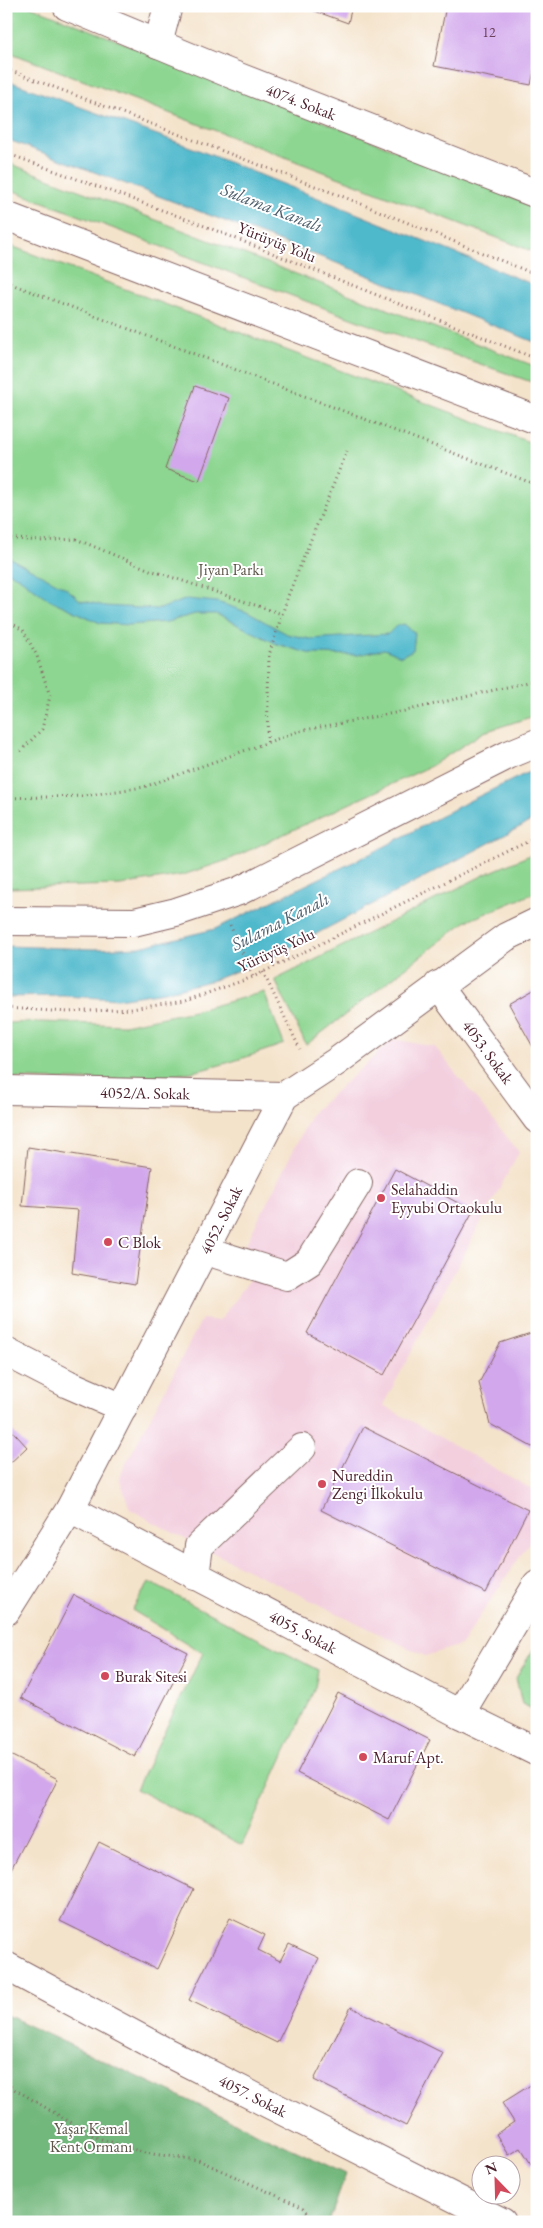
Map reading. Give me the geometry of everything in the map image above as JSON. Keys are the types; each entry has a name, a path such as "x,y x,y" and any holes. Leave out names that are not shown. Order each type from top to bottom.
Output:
{"street":[{"name":"4074. Sokak","path":"68,6 226,72 537,194"},
{"path":"158,44 168,6"},
{"path":"6,216 537,420"},
{"path":"6,921 134,922 176,912 239,891 508,755 537,743"},
{"path":"284,1096 314,1077 506,937 537,922"},
{"name":"4053. Sokak","path":"438,985 537,1119"},
{"name":"4052/A. Sokak","path":"6,1090 284,1096"},
{"name":"4052. Sokak","path":"6,1611 70,1509 206,1251 284,1096"},
{"path":"206,1251 287,1276 310,1262 358,1183"},
{"path":"6,1352 68,1384 123,1408"},
{"path":"195,1576 200,1546 302,1448"},
{"name":"4055. Sokak","path":"70,1509 460,1714 537,1752"},
{"path":"460,1714 537,1585"},
{"name":"4057. Sokak","path":"6,1966 168,2053 497,2221"}],"path":[{"path":"6,69 344,197 537,275"},
{"name":"Yürüyüş Yolu","path":"6,153 197,223 537,359"},
{"path":"6,282 306,399 537,485"},
{"path":"268,742 269,655 282,614 346,451"},
{"path":"6,538 39,541 76,539 150,570 282,614"},
{"path":"6,620 23,630 37,656 50,696 42,729 19,754"},
{"path":"6,798 84,796 144,787 299,731 405,711 537,680"},
{"name":"Yürüyüş Yolu","path":"6,1008 68,1012 131,1009 185,1001 253,977 537,837"},
{"path":"227,919 253,977"},
{"path":"263,972 314,1077"},
{"path":"6,2084 95,2137 145,2153 198,2160 304,2208 315,2222"}],"shaded area":[{"path":"393,1039 435,1047 519,1152 383,1405 537,1492 537,1531 461,1645 425,1656 177,1535 130,1509 119,1477 202,1319 219,1321 246,1285 263,1254 246,1244 312,1113"}],"green space":[{"path":"6,6 30,6 537,206 537,253 6,51"},
{"path":"6,162 537,367 537,384 364,323 6,188"},
{"name":"Jiyan Parkı","path":"6,244 537,445 537,715 484,732 431,766 228,860 183,875 120,885 6,888"},
{"path":"537,852 537,892 465,922 306,1045 275,980 486,874"},
{"path":"264,992 284,1044 223,1064 159,1077 102,1080 6,1078 6,1023 42,1022 124,1025 194,1011"},
{"path":"149,1582 318,1670 315,1688 242,1845 136,1789 203,1653 132,1610"},
{"path":"537,1643 537,1711 522,1704 516,1678"},
{"name":"Yaşar Kemal Kent Ormanı","path":"6,2015 346,2174 329,2222 6,2222"}],"water":[{"name":"Sulama Kanalı","path":"6,80 196,149 537,286 537,343 329,260 6,139"},
{"path":"6,556 66,588 80,600 105,606 160,609 187,599 217,602 247,612 287,634 310,639 388,634 396,626 404,624 415,633 413,650 401,656 384,649 358,655 311,654 277,644 216,614 195,614 167,622 129,625 100,623 48,599 15,575 6,572"},
{"name":"Sulama Kanalı","path":"537,768 537,818 276,955 214,980 164,992 118,999 64,996 6,997 6,946 95,949 140,947 215,929 378,850 469,801"}],"building":[{"path":"301,6 352,6 348,23"},
{"path":"446,6 537,6 537,57 531,85 434,66"},
{"path":"195,386 229,398 199,481 165,469"},
{"path":"537,988 537,1054 509,1004"},
{"name":"C Blok","path":"28,1147 152,1167 135,1284 72,1273 78,1210 22,1206"},
{"path":"395,1169 473,1211 384,1375 307,1333"},
{"path":"537,1331 537,1445 532,1447 490,1424 479,1383 500,1343"},
{"path":"6,1424 27,1447 6,1467"},
{"path":"363,1427 528,1510 486,1593 321,1510"},
{"name":"Burak Sitesi","path":"74,1595 188,1653 135,1757 21,1698"},
{"name":"Maruf Apt.","path":"338,1693 430,1740 389,1820 297,1773"},
{"path":"6,1753 58,1779 9,1873 6,1872"},
{"path":"99,1842 194,1889 157,1969 60,1921"},
{"path":"230,1918 265,1935 258,1950 280,1961 289,1944 319,1958 277,2043 189,2000"},
{"path":"351,2007 443,2053 406,2126 314,2080"},
{"path":"537,2081 537,2160 531,2164 521,2148 509,2155 496,2134 514,2122 502,2103"}],"place":[{"name":"Selahaddin Eyyubi Ortaokulu","path":"381,1198"},
{"name":"C Blok","path":"108,1242"},
{"name":"Nureddin Zengi İlkokulu","path":"322,1484"},
{"name":"Burak Sitesi","path":"105,1676"},
{"name":"Maruf Apt.","path":"363,1757"}]}
